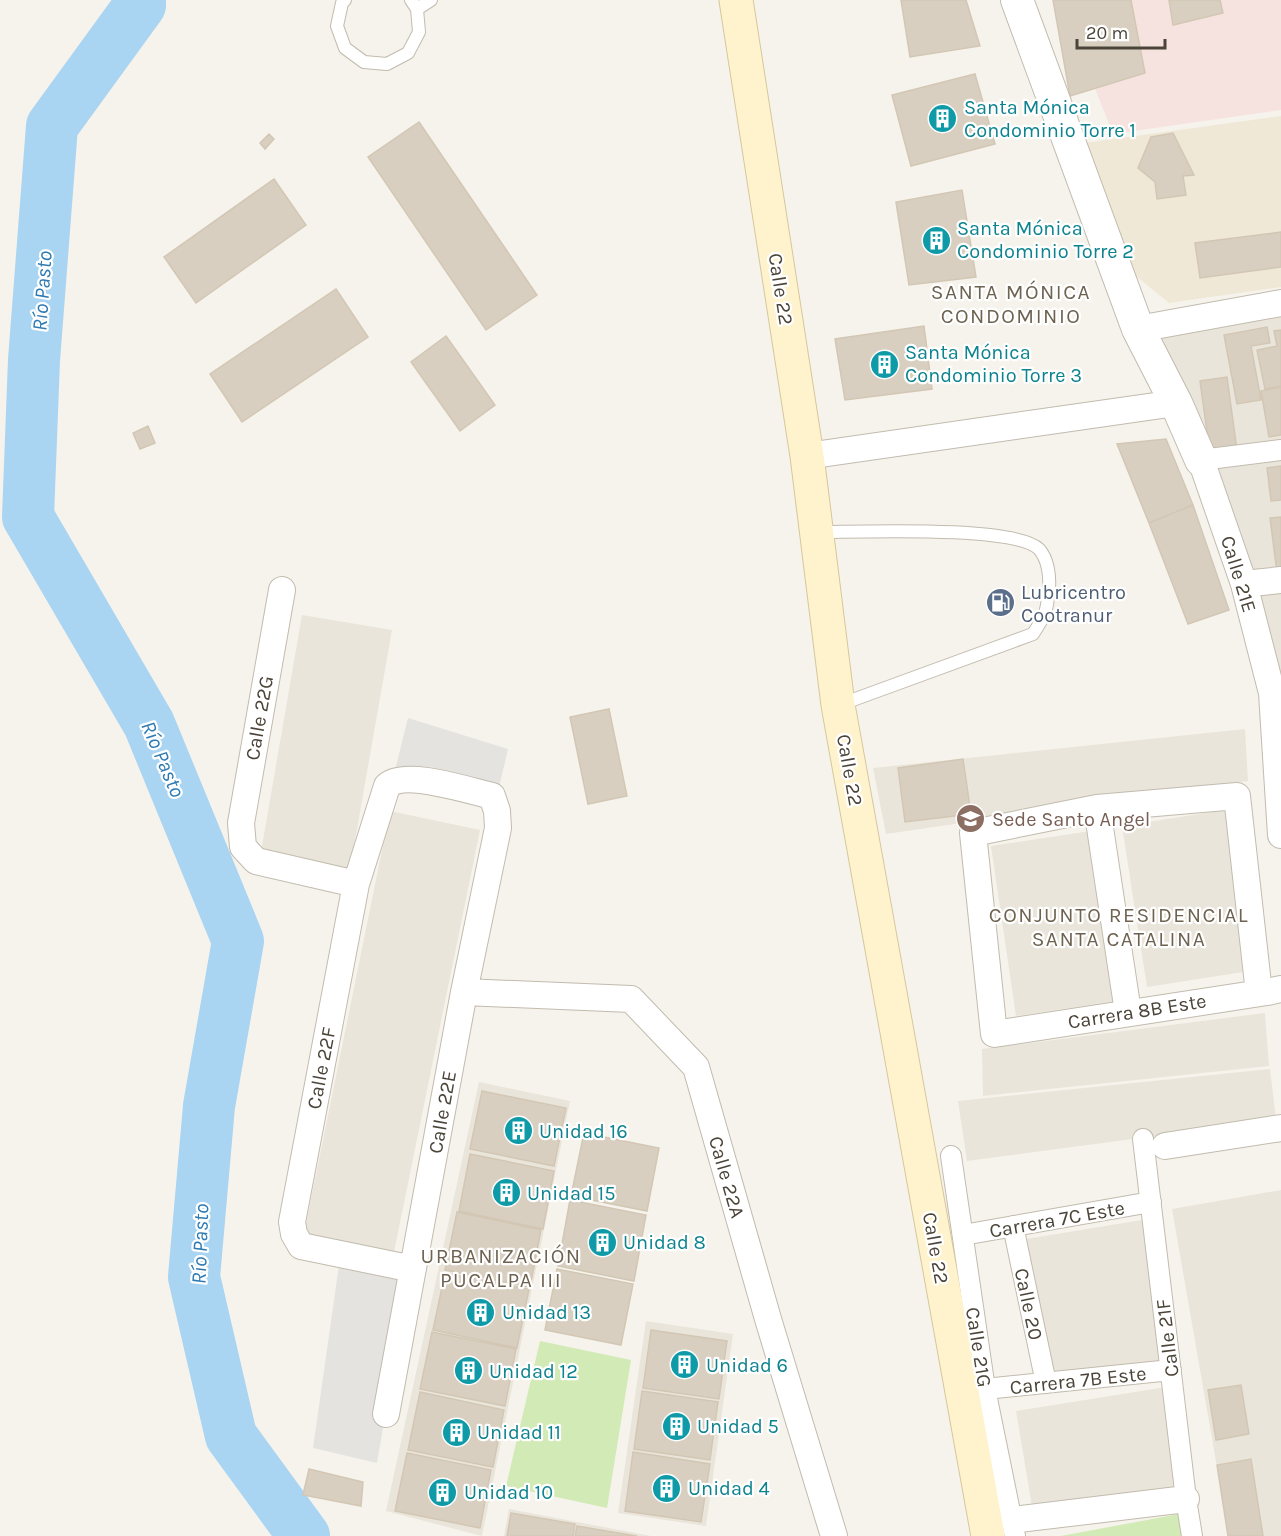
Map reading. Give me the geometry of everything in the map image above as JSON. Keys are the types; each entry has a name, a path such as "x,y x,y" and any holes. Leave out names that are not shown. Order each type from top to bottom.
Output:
{"main road":[{"name":"Calle 22","path":"736,0 807,456 838,705 997,1532"}],"street":[{"name":"Calle 21E","path":"1017,0 1138,329 1176,403 1201,460 1244,584 1277,693 1280,824"},
{"path":"1138,329 1281,303"},
{"path":"807,456 1176,403"},
{"path":"1201,460 1281,450"},
{"path":"1244,584 1281,580"},
{"name":"Calle 22G","path":"282,590 244,803 241,823 243,847 256,861 356,885"},
{"name":"Calle 22E","path":"386,1414 464,992 498,828 497,812 492,796 411,779 393,781"},
{"name":"Calle 22F","path":"393,781 387,786 356,885 292,1222 294,1234 301,1246 413,1269"},
{"path":"1128,1012 1097,808 1237,796 1270,991"},
{"name":"Carrera 8B Este","path":"1097,808 973,833 994,1034 1270,991"},
{"name":"Calle 22A","path":"464,992 631,999 696,1067 768,1319 834,1536"},
{"path":"1154,1143 1281,1128"},
{"name":"Calle 21F","path":"1154,1143 1151,1202 1192,1536"},
{"name":"Calle 21G","path":"951,1156 985,1389 997,1532"},
{"name":"Carrera 7C Este","path":"963,1235 1151,1202"},
{"name":"Calle 20","path":"1013,1226 1046,1383"},
{"name":"Carrera 7B Este","path":"985,1389 1171,1371"},
{"path":"997,1532 1186,1498"}],"lane":[{"path":"345,0 342,3 337,26 345,48 364,62 387,64 408,53 419,32 414,4 431,0"},
{"path":"817,532 973,532 1014,538 1038,549 1050,573 1047,614 1033,634 838,705"}],"shaded area":[{"path":"1060,0 1281,0 1281,110 1113,134"},
{"path":"1281,116 1281,287 1169,303 1131,272 1084,143"},
{"path":"1281,315 1281,728 1150,337"},
{"path":"302,615 392,630 350,869 261,852"},
{"path":"408,718 508,749 497,796 394,774"},
{"path":"1245,729 1248,781 886,834 873,768"},
{"path":"1225,810 1250,971 1147,987 1122,826"},
{"path":"390,811 480,830 392,1262 302,1243"},
{"path":"1091,831 1116,1001 1016,1016 991,846"},
{"path":"1265,1013 1269,1066 983,1096 982,1049"},
{"path":"1270,1069 1276,1120 967,1161 958,1101"},
{"path":"479,1082 570,1101 482,1536 386,1511"},
{"path":"1281,1190 1281,1536 1229,1536 1172,1209"},
{"path":"1148,1219 1167,1363 1048,1372 1026,1239"},
{"path":"340,1258 410,1270 377,1463 313,1448"},
{"path":"646,1321 733,1334 706,1526 618,1513"},
{"path":"1179,1385 1197,1502 1036,1530 1016,1411"},
{"path":"509,1509 651,1536 504,1536"}],"green space":[{"path":"540,1341 631,1360 607,1508 506,1486"},
{"path":"1179,1514 1183,1536 1061,1536"}],"building":[{"path":"901,0 966,0 980,46 910,57"},
{"path":"1053,0 1131,0 1145,73 1070,96"},
{"path":"1169,0 1220,0 1223,13 1173,25"},
{"name":"Santa Mónica Condominio Torre 1","path":"975,74 995,144 911,166 892,95"},
{"path":"419,122 537,295 486,330 368,157"},
{"path":"1173,133 1194,175 1183,176 1186,195 1157,199 1155,182 1138,168 1151,137"},
{"path":"269,134 274,139 265,149 260,143"},
{"path":"274,179 306,225 196,303 164,257"},
{"name":"Santa Mónica Condominio Torre 2","path":"962,190 976,277 909,285 896,202"},
{"path":"1281,232 1281,267 1200,278 1195,243"},
{"path":"336,289 368,337 242,422 210,374"},
{"name":"Santa Mónica Condominio Torre 3","path":"924,326 932,389 845,400 835,339"},
{"path":"1267,327 1270,343 1251,346 1261,400 1237,404 1224,335"},
{"path":"1281,330 1281,386 1265,389 1257,350 1277,346 1274,331"},
{"path":"446,336 495,405 460,431 411,362"},
{"path":"1227,377 1237,450 1210,454 1200,381"},
{"path":"1281,387 1281,435 1269,437 1261,391"},
{"path":"148,426 155,443 140,449 133,433"},
{"path":"1166,439 1193,505 1149,523 1117,444"},
{"path":"1281,466 1281,500 1271,501 1267,468"},
{"path":"1193,505 1229,610 1188,624 1149,523"},
{"path":"1281,517 1281,572 1277,572 1270,518"},
{"path":"609,709 627,796 588,804 570,717"},
{"path":"963,759 971,814 905,822 898,768"},
{"name":"Unidad 16","path":"482,1091 566,1108 554,1166 470,1149"},
{"path":"584,1133 659,1148 647,1211 571,1196"},
{"name":"Unidad 15","path":"470,1154 554,1171 543,1229 459,1211"},
{"name":"Unidad 8","path":"570,1200 646,1215 634,1281 558,1266"},
{"path":"457,1212 541,1230 530,1287 445,1270"},
{"path":"557,1269 633,1284 621,1345 545,1330"},
{"name":"Unidad 13","path":"445,1273 529,1289 517,1348 433,1330"},
{"name":"Unidad 6","path":"651,1330 727,1341 719,1399 643,1388"},
{"name":"Unidad 12","path":"432,1332 516,1349 505,1406 420,1389"},
{"path":"1241,1385 1249,1434 1216,1440 1208,1390"},
{"name":"Unidad 5","path":"642,1391 718,1402 710,1460 634,1449"},
{"name":"Unidad 11","path":"420,1392 504,1410 493,1467 408,1450"},
{"name":"Unidad 4","path":"633,1452 710,1464 701,1522 625,1511"},
{"name":"Unidad 10","path":"407,1453 491,1470 480,1528 395,1511"},
{"path":"1251,1459 1263,1536 1228,1536 1217,1465"},
{"path":"309,1469 363,1482 361,1506 303,1495"},
{"path":"511,1513 575,1524 573,1536 507,1536"},
{"path":"577,1526 612,1532 637,1536 575,1536"}],"waterway":[{"name":"Río Pasto","path":"140,0 140,5 52,126 34,360 28,517 149,724 238,941 209,1106 194,1277 231,1436 304,1536"}],"place":[{"name":"Santa Mónica Condominio Torre 1","path":"943,119"},
{"name":"Santa Mónica Condominio Torre 2","path":"936,240"},
{"name":"Santa Mónica Condominio Torre 3","path":"884,364"},
{"name":"Lubricentro Cootranur","path":"1000,603"},
{"name":"Sede Santo Angel","path":"971,819"},
{"name":"Unidad 16","path":"518,1131"},
{"name":"Unidad 15","path":"506,1193"},
{"name":"Unidad 8","path":"602,1242"},
{"name":"Unidad 13","path":"481,1312"},
{"name":"Unidad 6","path":"685,1365"},
{"name":"Unidad 12","path":"468,1371"},
{"name":"Unidad 5","path":"676,1426"},
{"name":"Unidad 11","path":"456,1432"},
{"name":"Unidad 4","path":"667,1488"},
{"name":"Unidad 10","path":"443,1492"}],"district":[{"name":"SANTA MÓNICA CONDOMINIO","path":"1011,304"},
{"name":"CONJUNTO RESIDENCIAL SANTA CATALINA","path":"1119,927"},
{"name":"URBANIZACIÓN PUCALPA III","path":"501,1268"}]}
